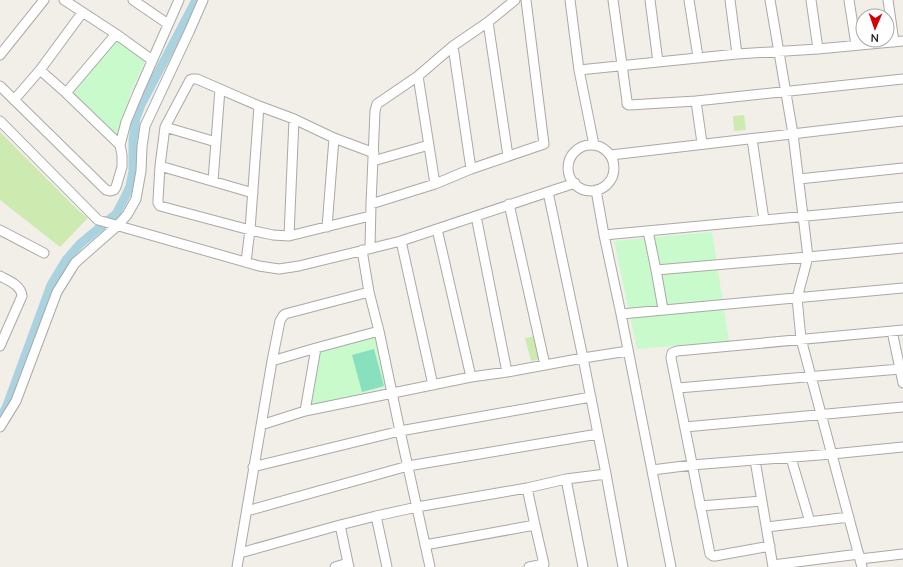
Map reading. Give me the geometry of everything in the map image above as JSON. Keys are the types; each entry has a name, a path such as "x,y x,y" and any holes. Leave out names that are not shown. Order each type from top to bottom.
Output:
{"street":[{"path":"0,55 44,0"},
{"path":"64,0 116,34 152,60"},
{"path":"133,0 168,24"},
{"path":"0,86 106,190 114,190 122,167 120,145 126,122 179,0"},
{"path":"0,427 16,401 57,292 75,263 127,215 136,199 142,171 142,147 145,126 203,0"},
{"path":"430,567 379,331 369,292 366,249 371,204 375,111 377,104 418,76 453,46 488,22 515,0"},
{"path":"371,204 435,184 471,169 544,144 526,0"},
{"path":"570,0 579,70 594,145"},
{"path":"613,0 621,65 627,104 629,105 696,102 903,79"},
{"path":"650,0 658,62"},
{"path":"689,0 698,58"},
{"path":"730,0 737,54"},
{"path":"770,0 793,134 808,257 797,298 801,339 860,560"},
{"path":"811,0 818,49"},
{"path":"849,0 855,39"},
{"path":"888,0 899,42"},
{"path":"14,100 40,70 82,13"},
{"path":"488,22 508,156"},
{"path":"66,93 116,34"},
{"path":"453,46 471,169"},
{"path":"579,70 737,54 855,46"},
{"path":"40,70 120,145"},
{"path":"418,76 435,184"},
{"path":"370,216 289,236 272,235 250,230 160,206 158,200 160,166 165,127 191,80 194,78 197,79 259,106 294,119 373,157 429,145"},
{"path":"213,181 220,89"},
{"path":"696,102 702,143"},
{"path":"246,262 250,230 259,106"},
{"path":"289,236 294,119"},
{"path":"0,120 98,220 259,266 280,269 299,266 400,241 575,183"},
{"path":"610,155 702,143 752,139 903,121"},
{"path":"165,127 216,142"},
{"path":"328,227 334,138"},
{"path":"752,139 764,220"},
{"path":"594,145 605,149 610,155 613,160 613,174 610,181 604,187 596,190 585,189 575,183 570,177 569,162 572,155 584,146 594,145"},
{"path":"160,166 253,193"},
{"path":"799,180 903,168"},
{"path":"596,190 672,567"},
{"path":"548,192 591,397 623,567"},
{"path":"509,204 545,365"},
{"path":"604,235 903,207"},
{"path":"476,216 507,372"},
{"path":"437,229 471,377"},
{"path":"0,230 44,253"},
{"path":"648,231 663,309"},
{"path":"400,241 433,385"},
{"path":"656,270 903,248"},
{"path":"0,276 18,287 22,293 0,346"},
{"path":"621,314 903,288"},
{"path":"237,567 253,467 280,321 285,314 369,292"},
{"path":"770,546 716,556 710,554 671,355 674,351 903,330"},
{"path":"272,361 379,331"},
{"path":"892,331 903,383"},
{"path":"305,411 316,348"},
{"path":"261,425 305,411 471,377 628,352"},
{"path":"678,388 900,369"},
{"path":"253,467 400,431 591,397"},
{"path":"685,427 903,407"},
{"path":"247,511 408,466 598,434"},
{"path":"652,470 692,465 791,458 903,447"},
{"path":"791,458 810,522"},
{"path":"756,460 773,566 860,560 903,554"},
{"path":"240,553 340,525 417,507 606,474"},
{"path":"566,480 583,567"},
{"path":"528,488 544,566 530,567"},
{"path":"700,506 762,501"},
{"path":"376,516 387,567"},
{"path":"766,527 849,517"},
{"path":"335,567 348,565 340,525"},
{"path":"425,545 535,525"}],"green space":[{"path":"116,40 146,59 130,94 120,139 70,94"},
{"path":"744,115 746,130 734,131 733,116"},
{"path":"0,132 79,211 88,218 60,247 0,200"},
{"path":"712,232 729,341 637,349 614,241"},
{"path":"374,336 386,387 310,407 320,350"},
{"path":"536,336 541,359 531,361 525,338"},
{"path":"374,349 384,386 362,392 352,355"}],"waterway":[{"path":"0,417 6,408 51,285 66,260 80,244 116,214 125,197 130,186 133,171 133,140 136,118 141,105 196,0"}]}
